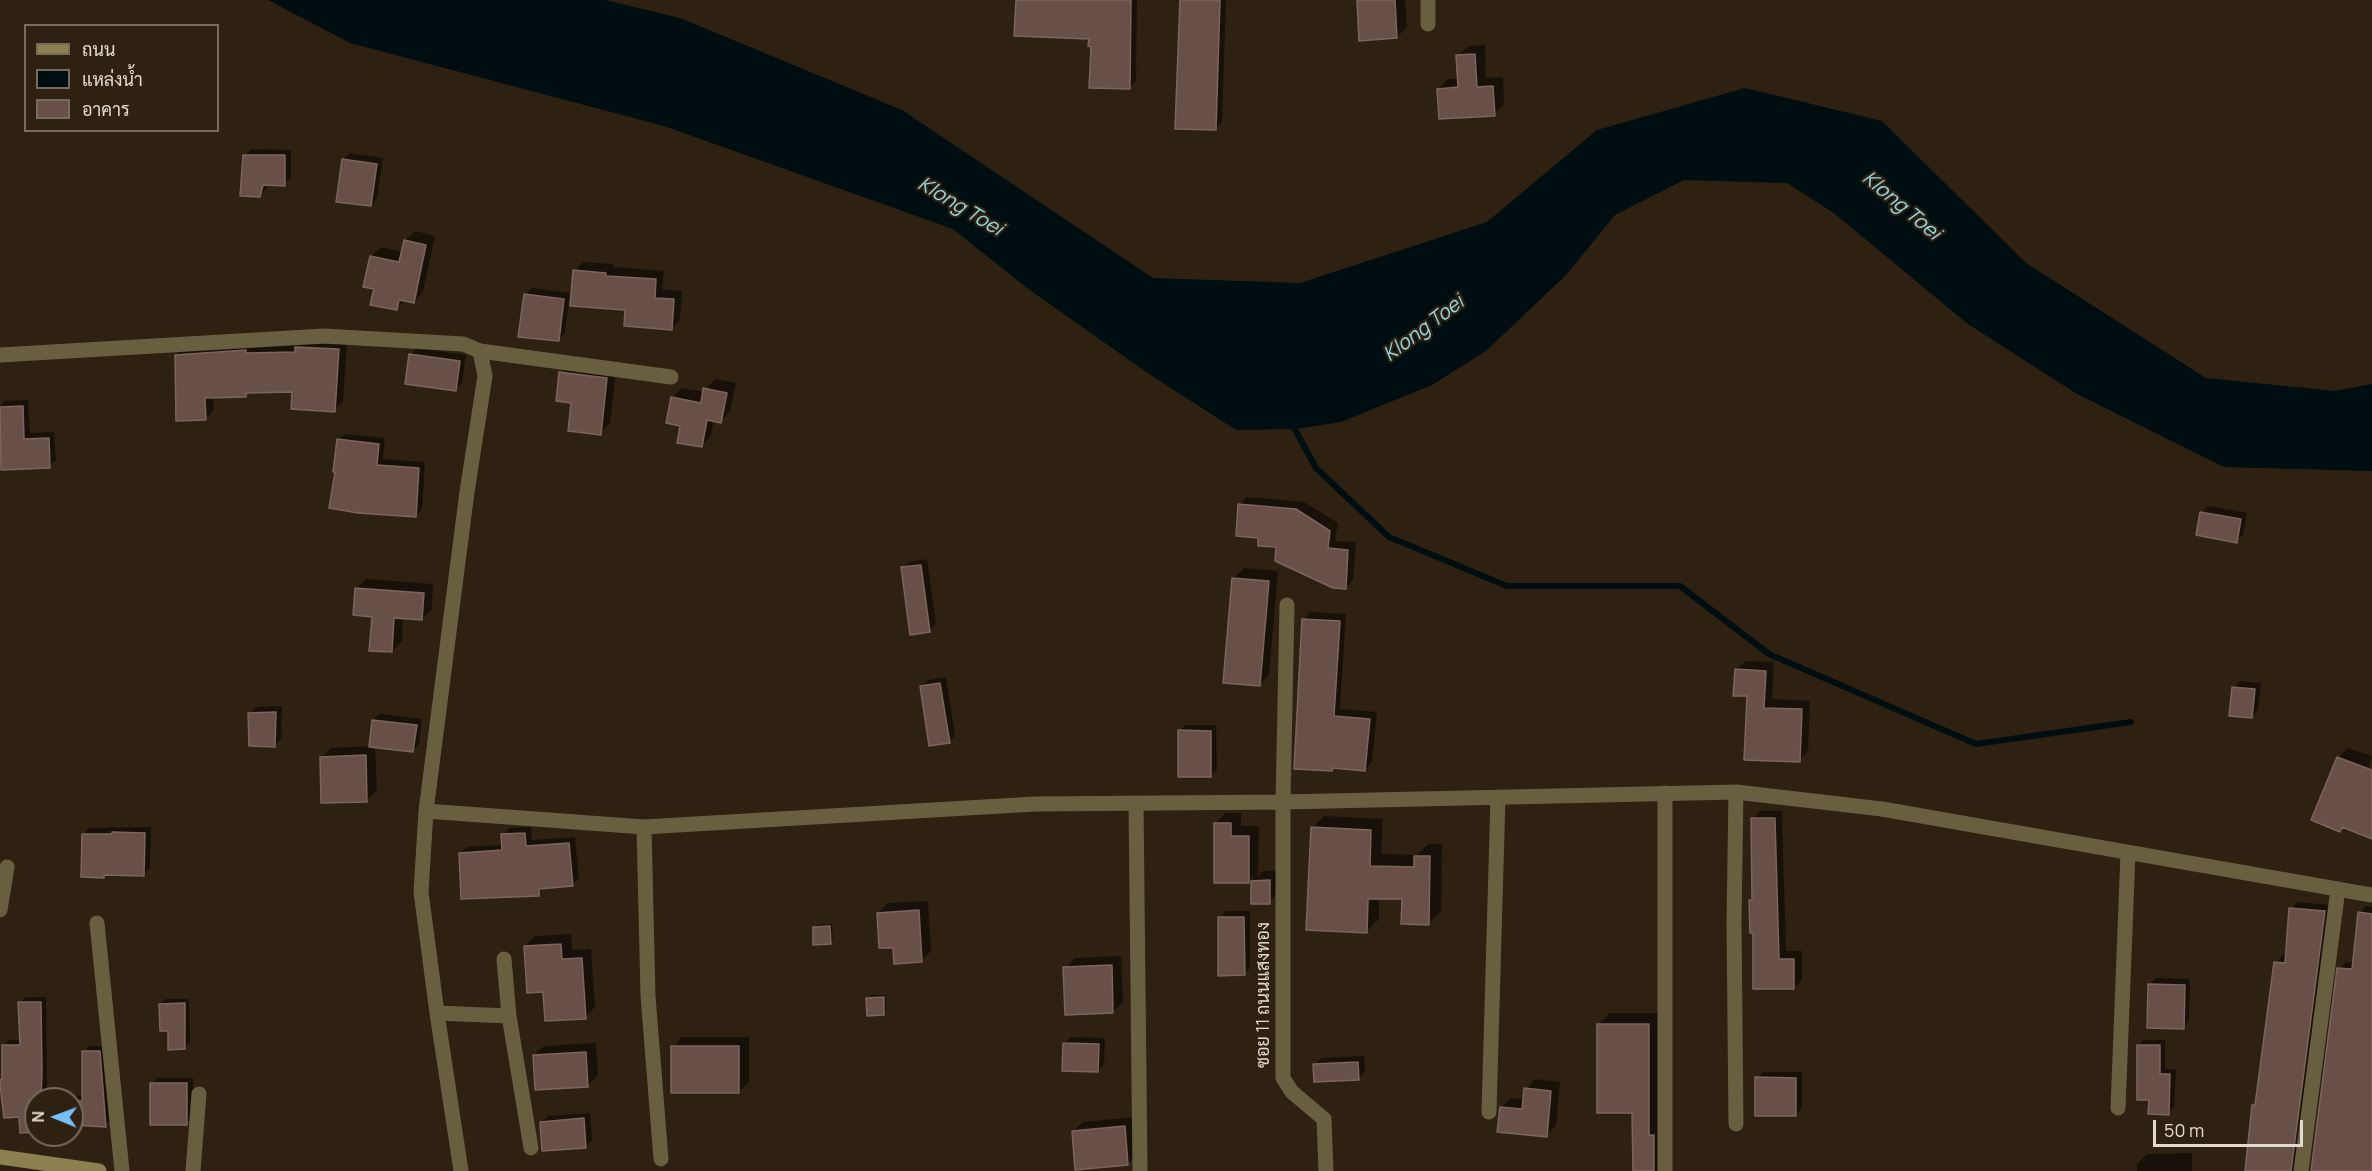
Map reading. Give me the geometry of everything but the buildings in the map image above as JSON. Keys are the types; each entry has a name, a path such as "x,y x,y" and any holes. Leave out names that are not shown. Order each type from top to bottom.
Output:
{"street":[{"path":"1428,0 1428,24"},
{"path":"0,355 324,336 463,344 480,351 671,377"},
{"path":"461,1171 421,892 426,811 451,632 467,492 485,375 480,351"},
{"name":"ซอย 11 ถนนแสงทอง","path":"1287,605 1283,802 1283,1078 1292,1092 1324,1119 1326,1171"},
{"path":"426,811 644,827 1035,804 1283,802 1736,792 1882,809 2372,895"},
{"path":"1736,792 1734,922 1736,1124"},
{"path":"1665,793 1665,1171"},
{"path":"1490,1112 1498,797"},
{"path":"1136,803 1140,1171"},
{"path":"644,827 648,996 662,1159"},
{"path":"2118,1108 2128,853"},
{"path":"0,909 7,867"},
{"path":"2301,1171 2338,889"},
{"path":"97,922 122,1171"},
{"path":"504,959 509,1016 531,1148"},
{"path":"437,1013 509,1016"},
{"path":"193,1171 199,1094"},
{"path":"0,1157 99,1171"}],"water":[{"name":"Klong Toei","path":"268,0 605,0 680,18 902,110 1153,278 1300,283 1487,222 1597,130 1745,88 1882,121 2026,263 2206,378 2335,391 2372,384 2372,471 2224,467 2077,394 1968,324 1835,214 1787,183 1684,180 1615,215 1566,275 1486,351 1432,385 1341,422 1295,429 1236,430 1149,374 1027,288 953,229 664,126 350,43"}],"waterway":[{"path":"1291,422 1316,468 1389,537 1507,586 1680,586 1769,654 1976,744 2131,722"}]}
